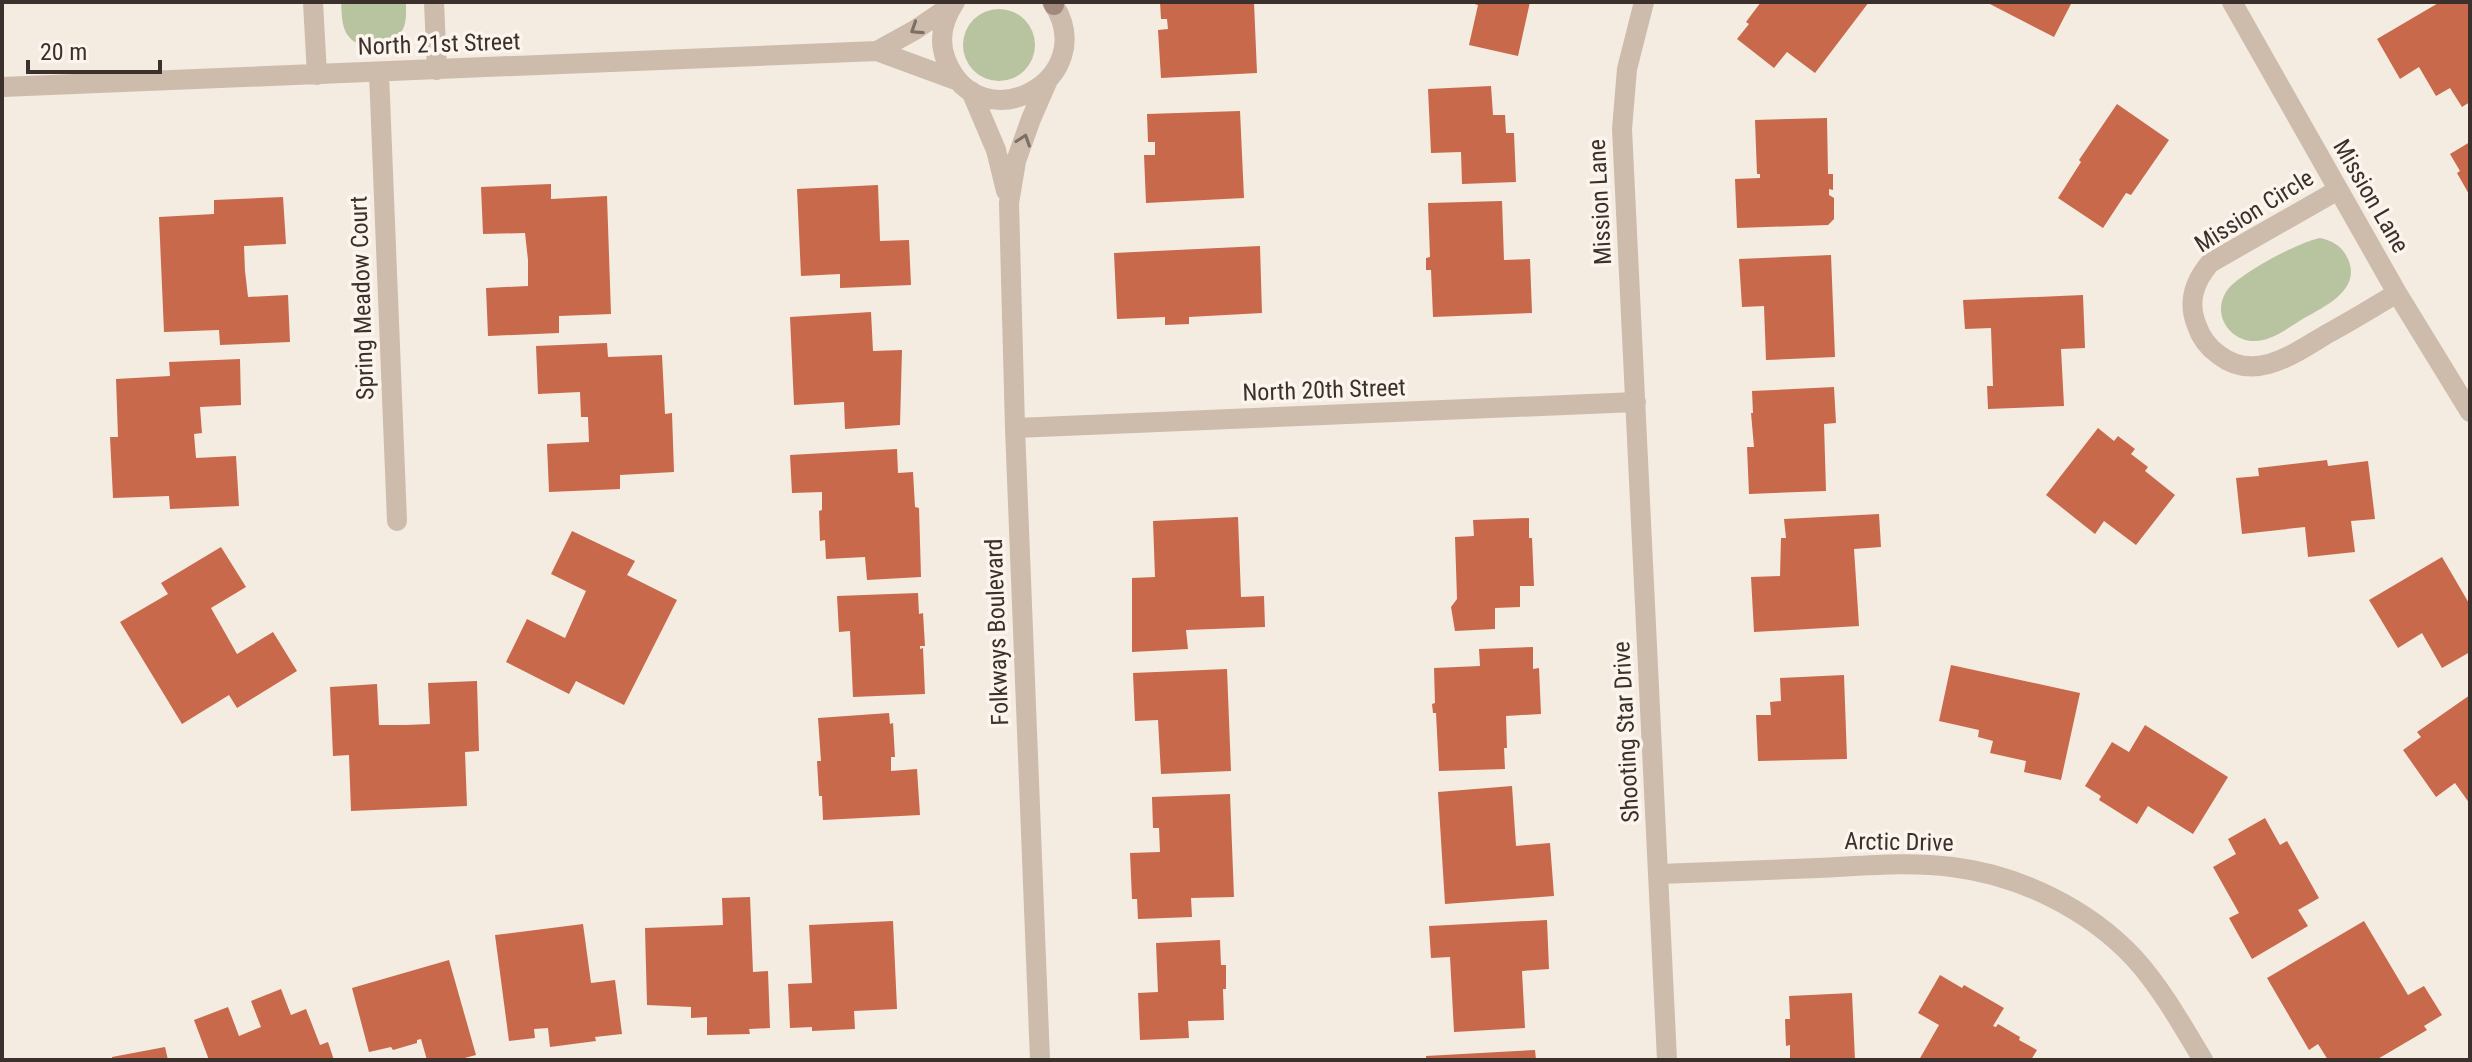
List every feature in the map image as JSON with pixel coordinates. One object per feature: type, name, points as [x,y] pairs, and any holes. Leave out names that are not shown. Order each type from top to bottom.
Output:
[{"type":"street","points":[[313,2],[317,75]]},
{"type":"street","points":[[434,2],[437,70]]},
{"type":"street","name":"Mission Lane","points":[[1636,402],[1622,129],[1627,69],[1644,2]]},
{"type":"street","name":"Mission Lane","points":[[2232,2],[2397,293],[2470,412]]},
{"type":"street","name":"North 21st Street","points":[[877,51],[954,3]]},
{"type":"street","name":"Folkways Boulevard","points":[[954,3],[944,23],[944,56],[964,85],[996,150],[1009,203]]},
{"type":"street","name":"Folkways Boulevard","points":[[1040,1060],[1009,203],[1016,161],[1031,119],[1063,50],[1063,28],[1053,3]]},
{"type":"street","name":"North 21st Street","points":[[2,87],[877,51],[964,85],[990,99],[1012,100],[1031,93],[1048,80]]},
{"type":"street","name":"Spring Meadow Court","points":[[379,73],[397,521]]},
{"type":"street","name":"Mission Circle","points":[[2338,190],[2210,263],[2199,277],[2193,293],[2195,322],[2199,332],[2211,349],[2229,362],[2248,366],[2269,365],[2292,355],[2397,293]]},
{"type":"street","name":"North 20th Street","points":[[1015,428],[1636,402]]},
{"type":"street","name":"Shooting Star Drive","points":[[1636,402],[1667,1060]]},
{"type":"street","name":"Arctic Drive","points":[[1659,874],[1907,864],[1953,867],[1994,876],[2047,894],[2095,925],[2133,957],[2166,997],[2203,1060]]},
{"type":"green space","points":[[341,2],[406,2],[404,26],[390,41],[376,46],[362,45],[350,38],[345,30]]},
{"type":"green space","points":[[999,9],[1019,15],[1029,25],[1035,45],[1029,65],[1019,75],[999,81],[979,75],[969,65],[963,45],[969,25],[979,15]]},
{"type":"green space","points":[[2320,238],[2337,245],[2348,259],[2350,280],[2338,297],[2268,339],[2253,341],[2235,335],[2223,320],[2221,311],[2226,292],[2232,285],[2269,260]]},
{"type":"building","points":[[1160,2],[1254,2],[1257,73],[1161,78],[1158,30],[1168,29],[1167,19],[1161,19]]},
{"type":"building","points":[[1468,2],[1530,2],[1518,56],[1469,45],[1478,5]]},
{"type":"building","points":[[1761,2],[1869,2],[1815,73],[1787,52],[1774,68],[1737,39]]},
{"type":"building","points":[[1986,2],[2072,2],[2054,37]]},
{"type":"building","points":[[2440,2],[2470,2],[2470,102],[2462,107],[2450,88],[2436,96],[2419,67],[2400,79],[2377,39]]},
{"type":"building","points":[[1491,86],[1493,115],[1505,115],[1506,133],[1514,133],[1516,182],[1462,184],[1461,152],[1431,153],[1428,89]]},
{"type":"building","points":[[2117,104],[2169,140],[2131,195],[2126,193],[2103,228],[2058,198],[2081,162],[2079,160]]},
{"type":"building","points":[[1240,111],[1244,198],[1146,203],[1144,155],[1155,155],[1155,142],[1148,142],[1147,114]]},
{"type":"building","points":[[1827,118],[1828,174],[1833,174],[1833,190],[1829,189],[1829,195],[1834,198],[1834,219],[1828,225],[1737,228],[1735,179],[1760,178],[1757,174],[1755,120]]},
{"type":"building","points":[[2470,142],[2470,196],[2450,154]]},
{"type":"building","points":[[551,184],[551,199],[607,196],[611,314],[559,316],[559,333],[488,336],[486,288],[528,286],[528,260],[525,233],[483,234],[481,187]]},
{"type":"building","points":[[878,185],[880,241],[909,240],[911,285],[840,288],[840,274],[801,276],[797,189]]},
{"type":"building","points":[[283,197],[286,244],[244,246],[245,271],[248,297],[288,295],[290,342],[220,345],[219,330],[164,332],[159,217],[214,214],[214,200]]},
{"type":"building","points":[[1502,201],[1504,260],[1530,259],[1532,313],[1433,317],[1431,270],[1426,270],[1426,258],[1430,257],[1428,203]]},
{"type":"building","points":[[1260,246],[1262,313],[1189,317],[1189,324],[1165,325],[1165,317],[1117,319],[1114,253]]},
{"type":"building","points":[[1831,255],[1835,357],[1766,360],[1764,306],[1742,307],[1739,259]]},
{"type":"building","points":[[2083,295],[2085,348],[2061,349],[2064,406],[1988,409],[1987,386],[1993,386],[1991,328],[1965,329],[1963,300]]},
{"type":"building","points":[[871,312],[873,351],[902,350],[900,425],[845,429],[844,402],[794,405],[790,317]]},
{"type":"building","points":[[607,343],[608,357],[662,355],[665,414],[672,413],[674,472],[620,475],[620,489],[549,492],[547,444],[589,442],[588,417],[581,417],[580,392],[538,394],[536,346]]},
{"type":"building","points":[[240,359],[241,405],[200,407],[202,433],[194,434],[196,458],[236,456],[239,506],[170,509],[169,496],[113,498],[110,437],[118,437],[116,379],[170,376],[169,362]]},
{"type":"building","points":[[1834,387],[1836,423],[1824,424],[1826,491],[1749,494],[1747,447],[1754,447],[1752,391]]},
{"type":"building","points":[[2098,428],[2114,441],[2118,436],[2135,449],[2131,454],[2148,467],[2145,471],[2175,495],[2136,545],[2104,521],[2095,534],[2046,495]]},
{"type":"building","points":[[897,449],[898,473],[913,472],[915,507],[919,508],[921,577],[867,580],[865,557],[826,559],[825,540],[820,541],[822,492],[792,493],[790,455]]},
{"type":"building","points":[[2327,460],[2328,466],[2368,461],[2375,519],[2351,521],[2355,552],[2308,557],[2305,527],[2242,534],[2236,478],[2259,476],[2258,468]]},
{"type":"building","points":[[1879,514],[1881,547],[1854,549],[1859,626],[1754,632],[1751,577],[1780,576],[1781,538],[1786,538],[1784,519]]},
{"type":"building","points":[[1238,517],[1241,597],[1264,596],[1265,627],[1186,630],[1188,649],[1132,652],[1132,578],[1155,577],[1153,521]]},
{"type":"building","points":[[1529,518],[1534,586],[1520,586],[1520,607],[1495,608],[1495,629],[1455,631],[1451,607],[1457,599],[1455,537],[1474,536],[1473,520]]},
{"type":"building","points":[[572,531],[635,561],[627,575],[677,600],[624,705],[576,681],[569,694],[506,662],[527,619],[565,638],[586,591],[551,574]]},
{"type":"building","points":[[221,547],[246,587],[211,608],[237,654],[273,632],[297,671],[237,708],[229,695],[182,724],[120,622],[168,594],[161,583]]},
{"type":"building","points":[[2442,557],[2470,605],[2470,652],[2442,668],[2422,633],[2398,648],[2369,600]]},
{"type":"building","points":[[918,593],[919,614],[923,613],[925,646],[920,646],[920,649],[923,648],[925,694],[853,697],[850,631],[839,632],[837,596]]},
{"type":"building","points":[[1533,647],[1533,669],[1539,668],[1541,714],[1506,716],[1505,769],[1439,771],[1436,713],[1433,713],[1432,704],[1435,703],[1434,668],[1480,666],[1479,649]]},
{"type":"building","points":[[1951,665],[2080,693],[2061,780],[2024,772],[2026,761],[1990,753],[1993,741],[1978,737],[1979,730],[1939,721]]},
{"type":"building","points":[[1227,669],[1231,771],[1161,774],[1158,720],[1135,721],[1133,673]]},
{"type":"building","points":[[1844,675],[1847,759],[1758,761],[1756,715],[1771,715],[1770,702],[1781,701],[1780,678]]},
{"type":"building","points":[[477,681],[479,751],[465,752],[467,806],[351,811],[349,755],[333,756],[330,687],[377,684],[379,725],[406,725],[430,724],[428,683]]},
{"type":"building","points":[[2470,695],[2470,804],[2455,783],[2436,797],[2403,750],[2421,737],[2417,732]]},
{"type":"building","points":[[889,713],[890,724],[893,723],[895,757],[891,757],[891,771],[917,769],[920,815],[823,820],[817,761],[821,761],[818,718]]},
{"type":"building","points":[[2145,725],[2228,777],[2193,834],[2148,806],[2137,824],[2099,800],[2101,796],[2085,786],[2112,742],[2129,752]]},
{"type":"building","points":[[1512,786],[1516,846],[1550,843],[1554,896],[1445,904],[1438,792]]},
{"type":"building","points":[[1230,794],[1234,897],[1191,898],[1192,917],[1138,919],[1137,899],[1132,899],[1130,853],[1160,852],[1159,828],[1153,828],[1152,797]]},
{"type":"building","points":[[2265,818],[2280,845],[2287,841],[2319,898],[2298,910],[2308,926],[2252,959],[2229,918],[2239,913],[2213,867],[2236,854],[2228,839]]},
{"type":"building","points":[[750,897],[753,972],[768,971],[770,1028],[749,1029],[750,1034],[707,1035],[707,1017],[691,1018],[691,1007],[647,1005],[645,928],[723,925],[722,898]]},
{"type":"building","points":[[1547,920],[1549,969],[1522,971],[1525,1028],[1454,1032],[1450,957],[1431,958],[1429,926]]},
{"type":"building","points":[[893,921],[897,1009],[854,1011],[855,1029],[812,1031],[812,1027],[790,1028],[788,984],[812,983],[809,925]]},
{"type":"building","points":[[2364,921],[2408,995],[2424,986],[2442,1015],[2424,1026],[2427,1030],[2376,1060],[2328,1060],[2318,1044],[2309,1050],[2267,978]]},
{"type":"building","points":[[583,924],[591,983],[615,980],[622,1034],[550,1047],[548,1028],[534,1029],[535,1038],[509,1041],[495,935]]},
{"type":"building","points":[[1220,940],[1221,965],[1226,965],[1224,1020],[1188,1021],[1189,1038],[1140,1040],[1138,993],[1158,992],[1156,943]]},
{"type":"building","points":[[449,960],[476,1055],[457,1060],[427,1060],[421,1039],[393,1050],[391,1047],[369,1052],[352,988]]},
{"type":"building","points":[[1940,975],[2004,1008],[1993,1026],[1998,1024],[2037,1050],[2031,1060],[1919,1060],[1939,1025],[1918,1013]]},
{"type":"building","points":[[281,989],[291,1015],[306,1009],[320,1045],[328,1042],[334,1060],[209,1060],[194,1020],[228,1007],[239,1036],[261,1027],[251,1001]]},
{"type":"building","points":[[1852,993],[1855,1060],[1790,1060],[1785,1019],[1790,1019],[1789,996]]},
{"type":"building","points":[[165,1047],[168,1060],[112,1060],[112,1057]]},
{"type":"building","points":[[1535,1050],[1536,1060],[1426,1060],[1426,1056]]}]
